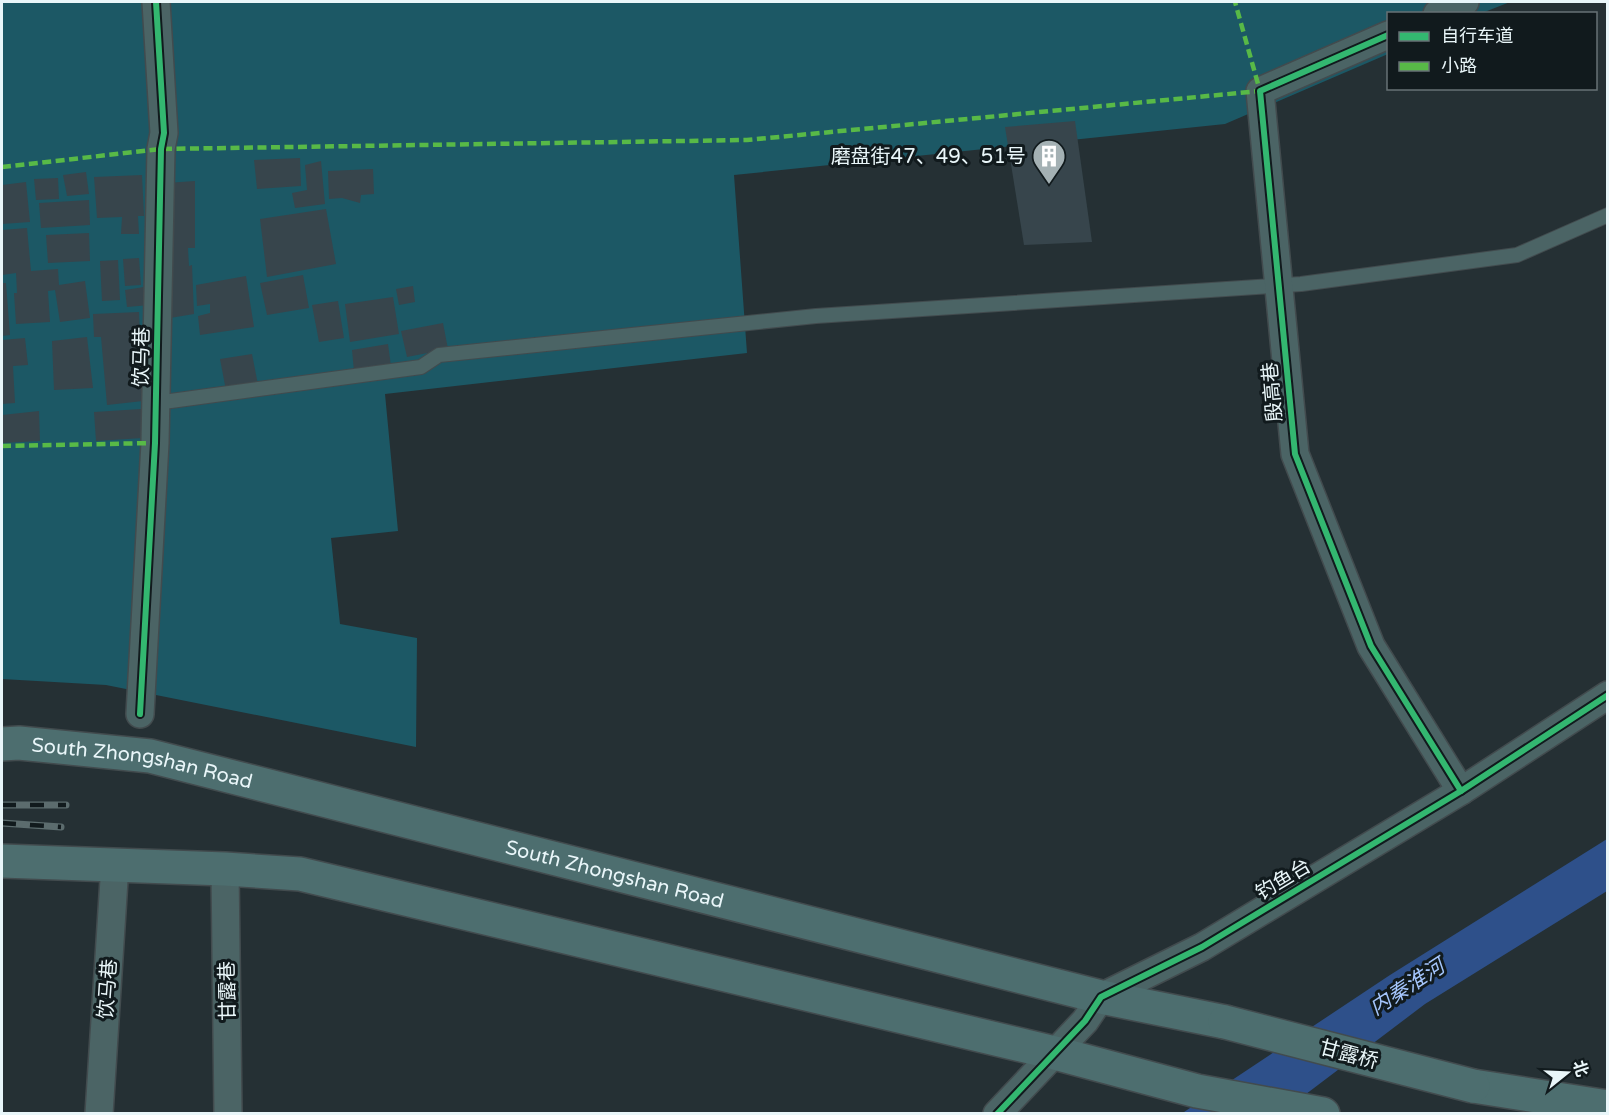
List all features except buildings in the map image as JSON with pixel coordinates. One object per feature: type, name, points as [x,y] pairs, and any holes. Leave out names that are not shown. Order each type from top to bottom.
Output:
[{"type":"main road","name":"South Zhongshan Road","points":[[2,744],[19,743],[150,756],[1101,997],[1225,1022]]},
{"type":"main road","name":"甘露桥","points":[[1225,1022],[1473,1086],[1608,1107]]},
{"type":"main road","points":[[1197,1090],[1323,1113]]},
{"type":"street","name":"饮马巷","points":[[140,714],[156,404],[161,149],[164,133],[156,2]]},
{"type":"street","points":[[1442,12],[1465,2]]},
{"type":"street","name":"殷高巷","points":[[1387,36],[1260,91],[1294,454],[1371,646],[1461,792]]},
{"type":"street","name":"钓鱼台","points":[[997,1113],[1085,1021],[1101,997],[1202,947],[1461,792],[1608,695]]},
{"type":"street","name":"饮马巷","points":[[99,1113],[116,864]]},
{"type":"street","name":"甘露巷","points":[[225,869],[228,1113]]},
{"type":"lane","points":[[156,404],[421,368],[439,355],[816,316],[1279,286],[1517,255],[1608,215]]},
{"type":"lane","points":[[2,861],[116,864],[300,874],[1054,1053],[1197,1090]]},
{"type":"shaded area","points":[[2,2],[1510,2],[1485,12],[1387,12],[1387,54],[1225,124],[734,175],[747,353],[385,394],[398,531],[331,538],[340,624],[417,638],[416,747],[106,685],[2,679]]},
{"type":"water","name":"内秦淮河","points":[[1607,839],[1607,891],[1425,1004],[1281,1113],[1181,1114],[1390,975]]},
{"type":"railway","points":[[2,805],[66,805]]},
{"type":"railway","points":[[2,823],[61,827]]},
{"type":"marked path","points":[[2,167],[161,149],[747,140],[1260,91],[1235,2]]},
{"type":"marked path","points":[[2,446],[155,443]]},
{"type":"cycle path","points":[[140,714],[155,443],[161,149],[164,133],[156,2]]},
{"type":"cycle path","points":[[1387,35],[1260,91],[1295,454],[1371,646],[1461,791]]},
{"type":"cycle path","points":[[997,1114],[1085,1021],[1101,997],[1202,947],[1461,791],[1608,695]]},
{"type":"place","name":"磨盘街47、49、51号","points":[[1049,185]]}]
